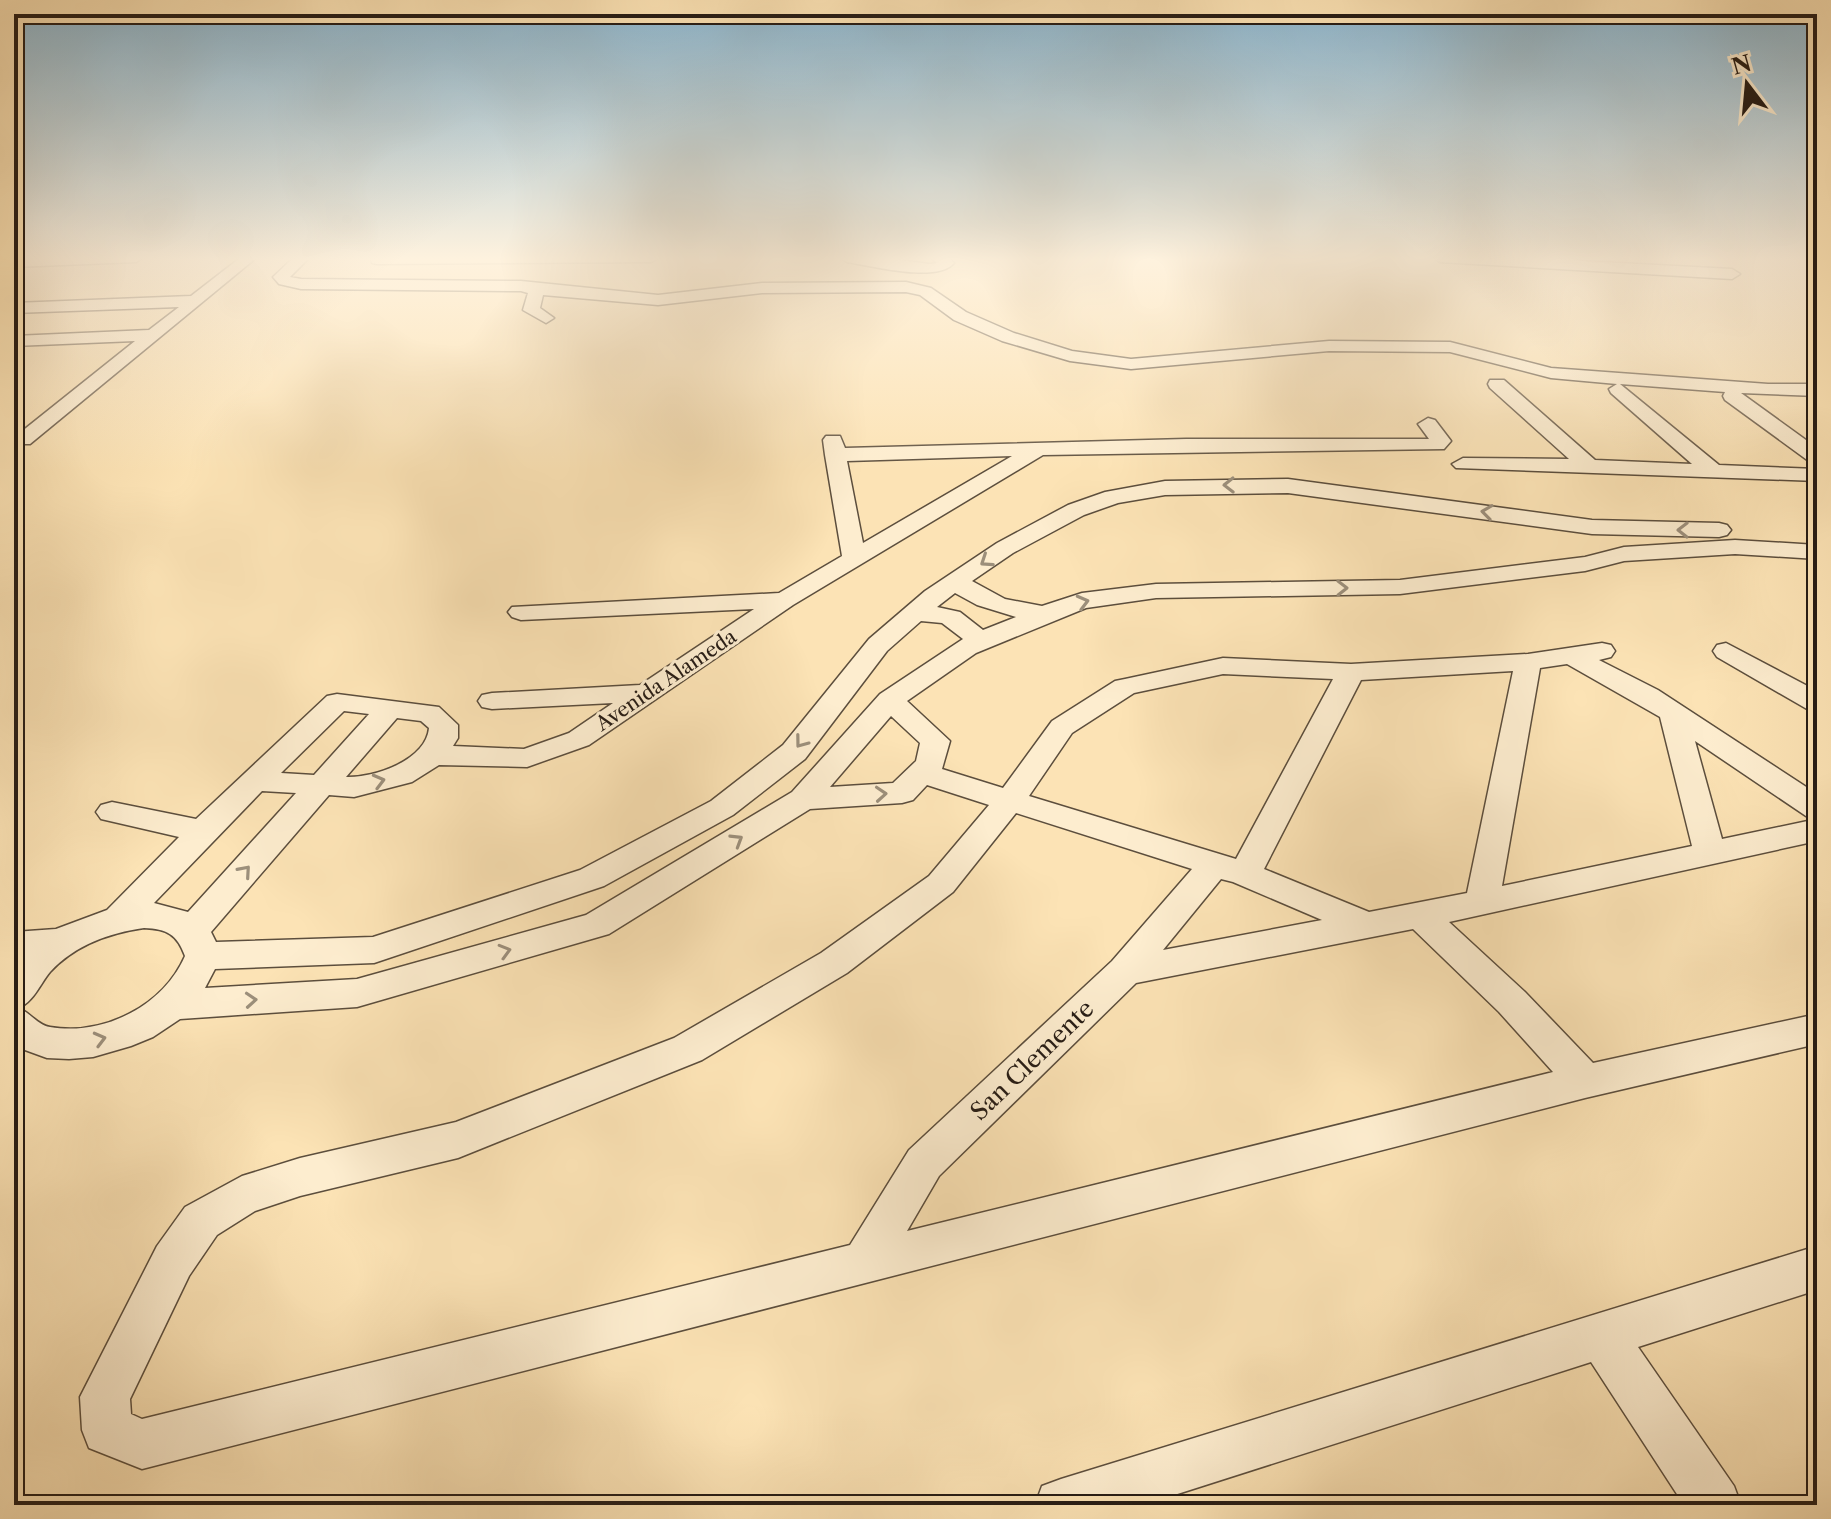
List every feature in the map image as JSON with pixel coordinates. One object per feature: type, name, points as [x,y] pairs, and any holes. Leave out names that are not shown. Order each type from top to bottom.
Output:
[{"type":"street","points":[[23,440],[160,329]]},
{"type":"street","points":[[989,329],[1070,356],[1131,364],[1329,346],[1450,347],[1551,373],[1768,390],[1817,390]]},
{"type":"street","points":[[14,341],[152,335]]},
{"type":"street","points":[[1497,384],[1589,466]]},
{"type":"street","points":[[1618,389],[1711,469]]},
{"type":"street","points":[[1732,396],[1817,458]]},
{"type":"street","points":[[14,420],[47,418]]},
{"type":"street","points":[[854,559],[834,447],[1039,449],[1186,445],[1437,445],[1441,441],[1428,424]]},
{"type":"street","name":"Avenida Alameda","points":[[433,755],[527,758],[579,739],[784,600],[1039,449]]},
{"type":"street","points":[[1463,464],[1711,469],[1817,475]]},
{"type":"street","points":[[14,995],[36,963],[62,942],[119,919],[163,916],[198,943],[374,950],[592,878],[722,808],[794,752],[878,645],[956,581],[1005,548],[1076,510],[1113,497],[1165,488],[1245,485],[1303,487],[1592,527],[1817,533]]},
{"type":"street","points":[[1533,519],[1553,533],[1585,564]]},
{"type":"street","points":[[1592,527],[1602,542],[1624,554]]},
{"type":"street","points":[[14,1022],[25,1035],[41,1043],[77,1043],[116,1034],[173,1005],[357,993],[597,925],[803,799],[890,700],[978,640],[1082,601],[1156,591],[1400,587],[1585,564],[1624,554],[1735,547],[1817,552]]},
{"type":"street","points":[[956,581],[972,595],[999,606],[1042,615]]},
{"type":"street","points":[[521,612],[784,600]]},
{"type":"street","points":[[916,613],[945,614],[961,622],[978,640]]},
{"type":"street","points":[[1602,651],[1528,662],[1351,672],[1223,666],[1125,687],[1062,727],[1011,799],[941,884],[834,963],[688,1049],[458,1140],[300,1177],[242,1196],[201,1221],[173,1261],[105,1397],[107,1430],[142,1444],[1585,1081],[1817,1029]]},
{"type":"street","points":[[1726,651],[1817,703]]},
{"type":"street","points":[[1573,657],[1648,696],[1817,809]]},
{"type":"street","points":[[1482,903],[1528,662]]},
{"type":"street","name":"San Clemente","points":[[864,1263],[924,1163],[1229,870],[1351,672]]},
{"type":"street","points":[[492,701],[648,693]]},
{"type":"street","points":[[803,799],[902,793],[930,764],[935,741],[890,700]]},
{"type":"street","points":[[119,919],[203,831],[337,702],[429,713],[444,725],[443,738],[433,755],[401,775],[354,787],[255,781]]},
{"type":"street","points":[[173,1005],[198,943],[319,787],[391,707]]},
{"type":"street","points":[[1673,713],[1710,854]]},
{"type":"street","points":[[921,773],[1229,870],[1362,923]]},
{"type":"street","points":[[112,812],[203,831]]},
{"type":"street","points":[[1125,971],[1362,923],[1482,903],[1817,830]]},
{"type":"street","points":[[1418,913],[1512,1002],[1585,1081]]},
{"type":"street","points":[[14,945],[62,942]]},
{"type":"street","points":[[1061,1505],[1817,1268]]},
{"type":"street","points":[[1603,1337],[1715,1505]]}]
